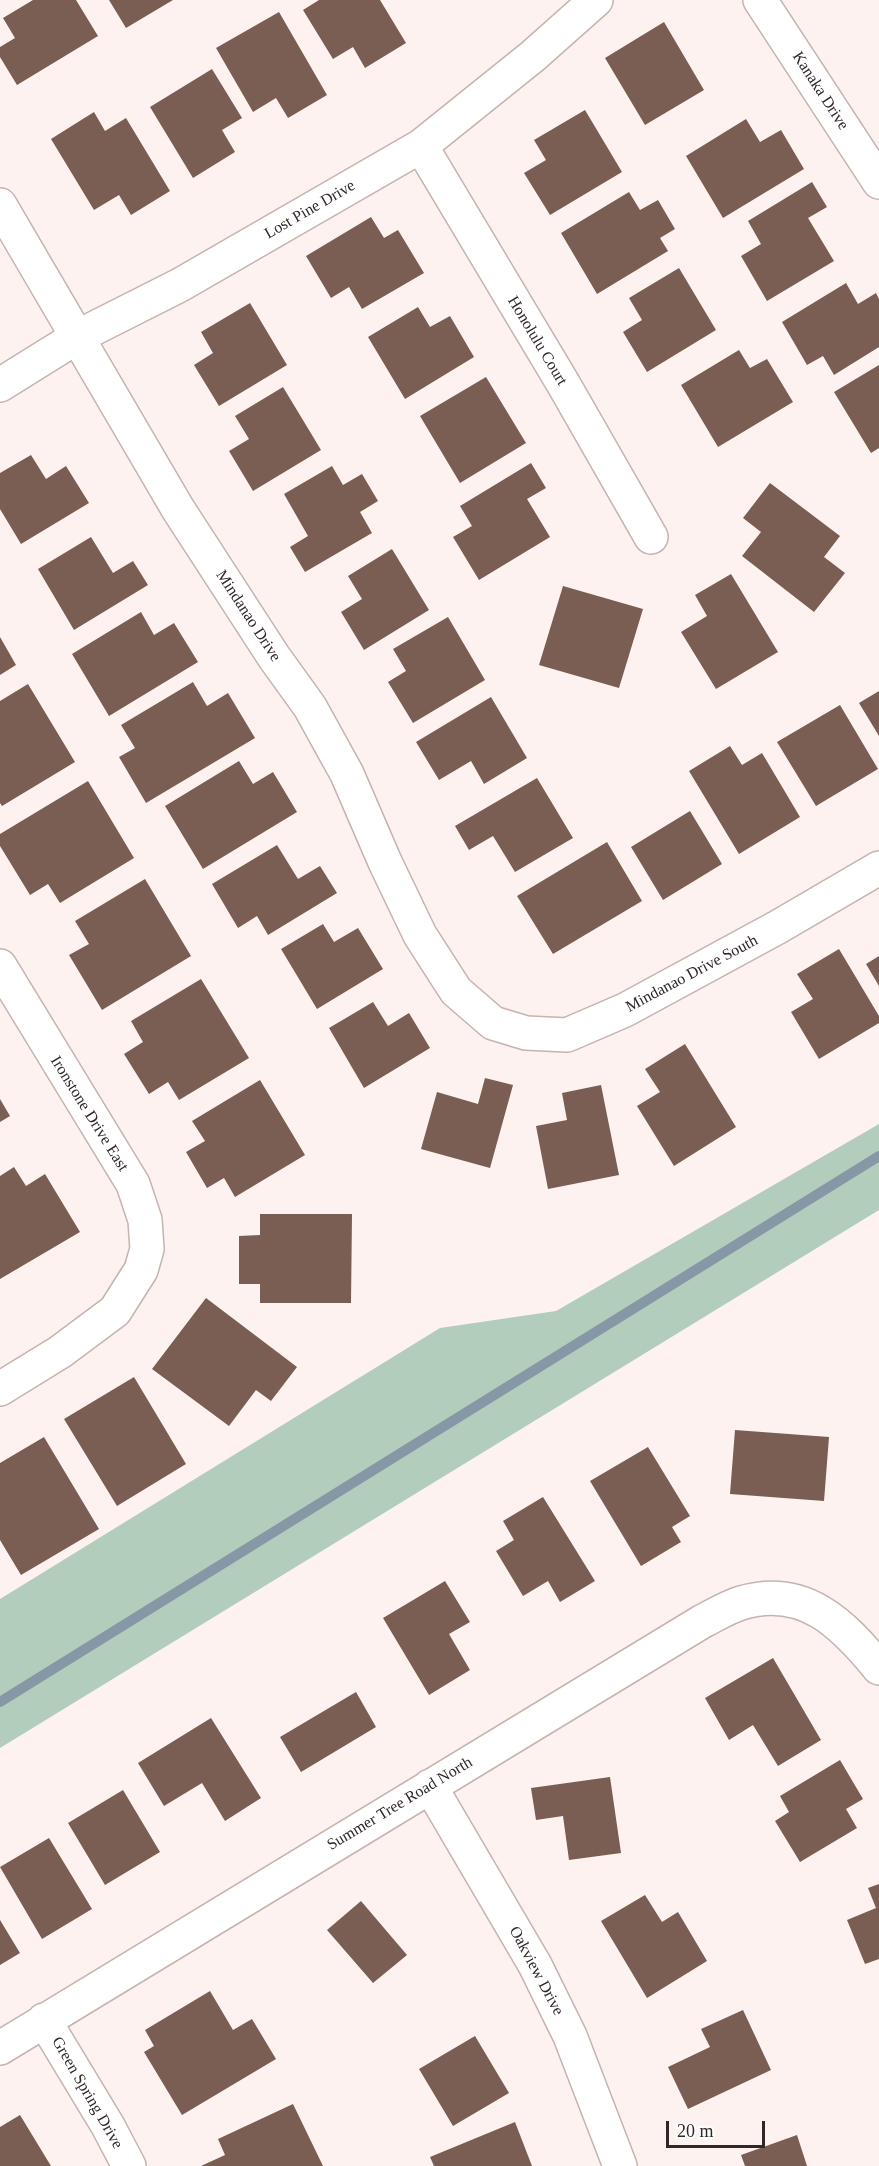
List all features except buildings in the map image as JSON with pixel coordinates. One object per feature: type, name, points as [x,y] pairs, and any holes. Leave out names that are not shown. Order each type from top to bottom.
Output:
[{"type":"street","name":"Lost Pine Drive","points":[[0,385],[77,337],[180,285],[421,146],[533,56],[596,0]]},
{"type":"street","name":"Kanaka Drive","points":[[760,0],[879,182]]},
{"type":"street","name":"Honolulu Court","points":[[421,146],[564,385],[651,537]]},
{"type":"street","name":"Mindanao Drive","points":[[0,205],[178,509],[274,657],[310,707],[347,774],[420,935],[456,991],[493,1023]]},
{"type":"street","name":"Mindanao Drive South","points":[[493,1023],[526,1033],[567,1035],[625,1010],[778,927],[879,868]]},
{"type":"street","name":"Ironstone Drive East","points":[[0,966],[133,1184],[146,1220],[147,1249],[141,1270],[114,1311],[60,1352],[0,1389]]},
{"type":"street","name":"Summer Tree Road North","points":[[0,2048],[703,1621],[741,1603],[775,1598],[811,1605],[837,1622],[856,1640],[879,1668]]},
{"type":"street","name":"Oakview Drive","points":[[430,1786],[535,1965],[570,2036],[620,2166]]},
{"type":"street","name":"Green Spring Drive","points":[[44,2020],[108,2126],[129,2166]]},
{"type":"green space","points":[[879,1124],[879,1210],[0,1748],[0,1599],[440,1328],[556,1311]]},
{"type":"waterway","points":[[0,1702],[879,1156]]}]
